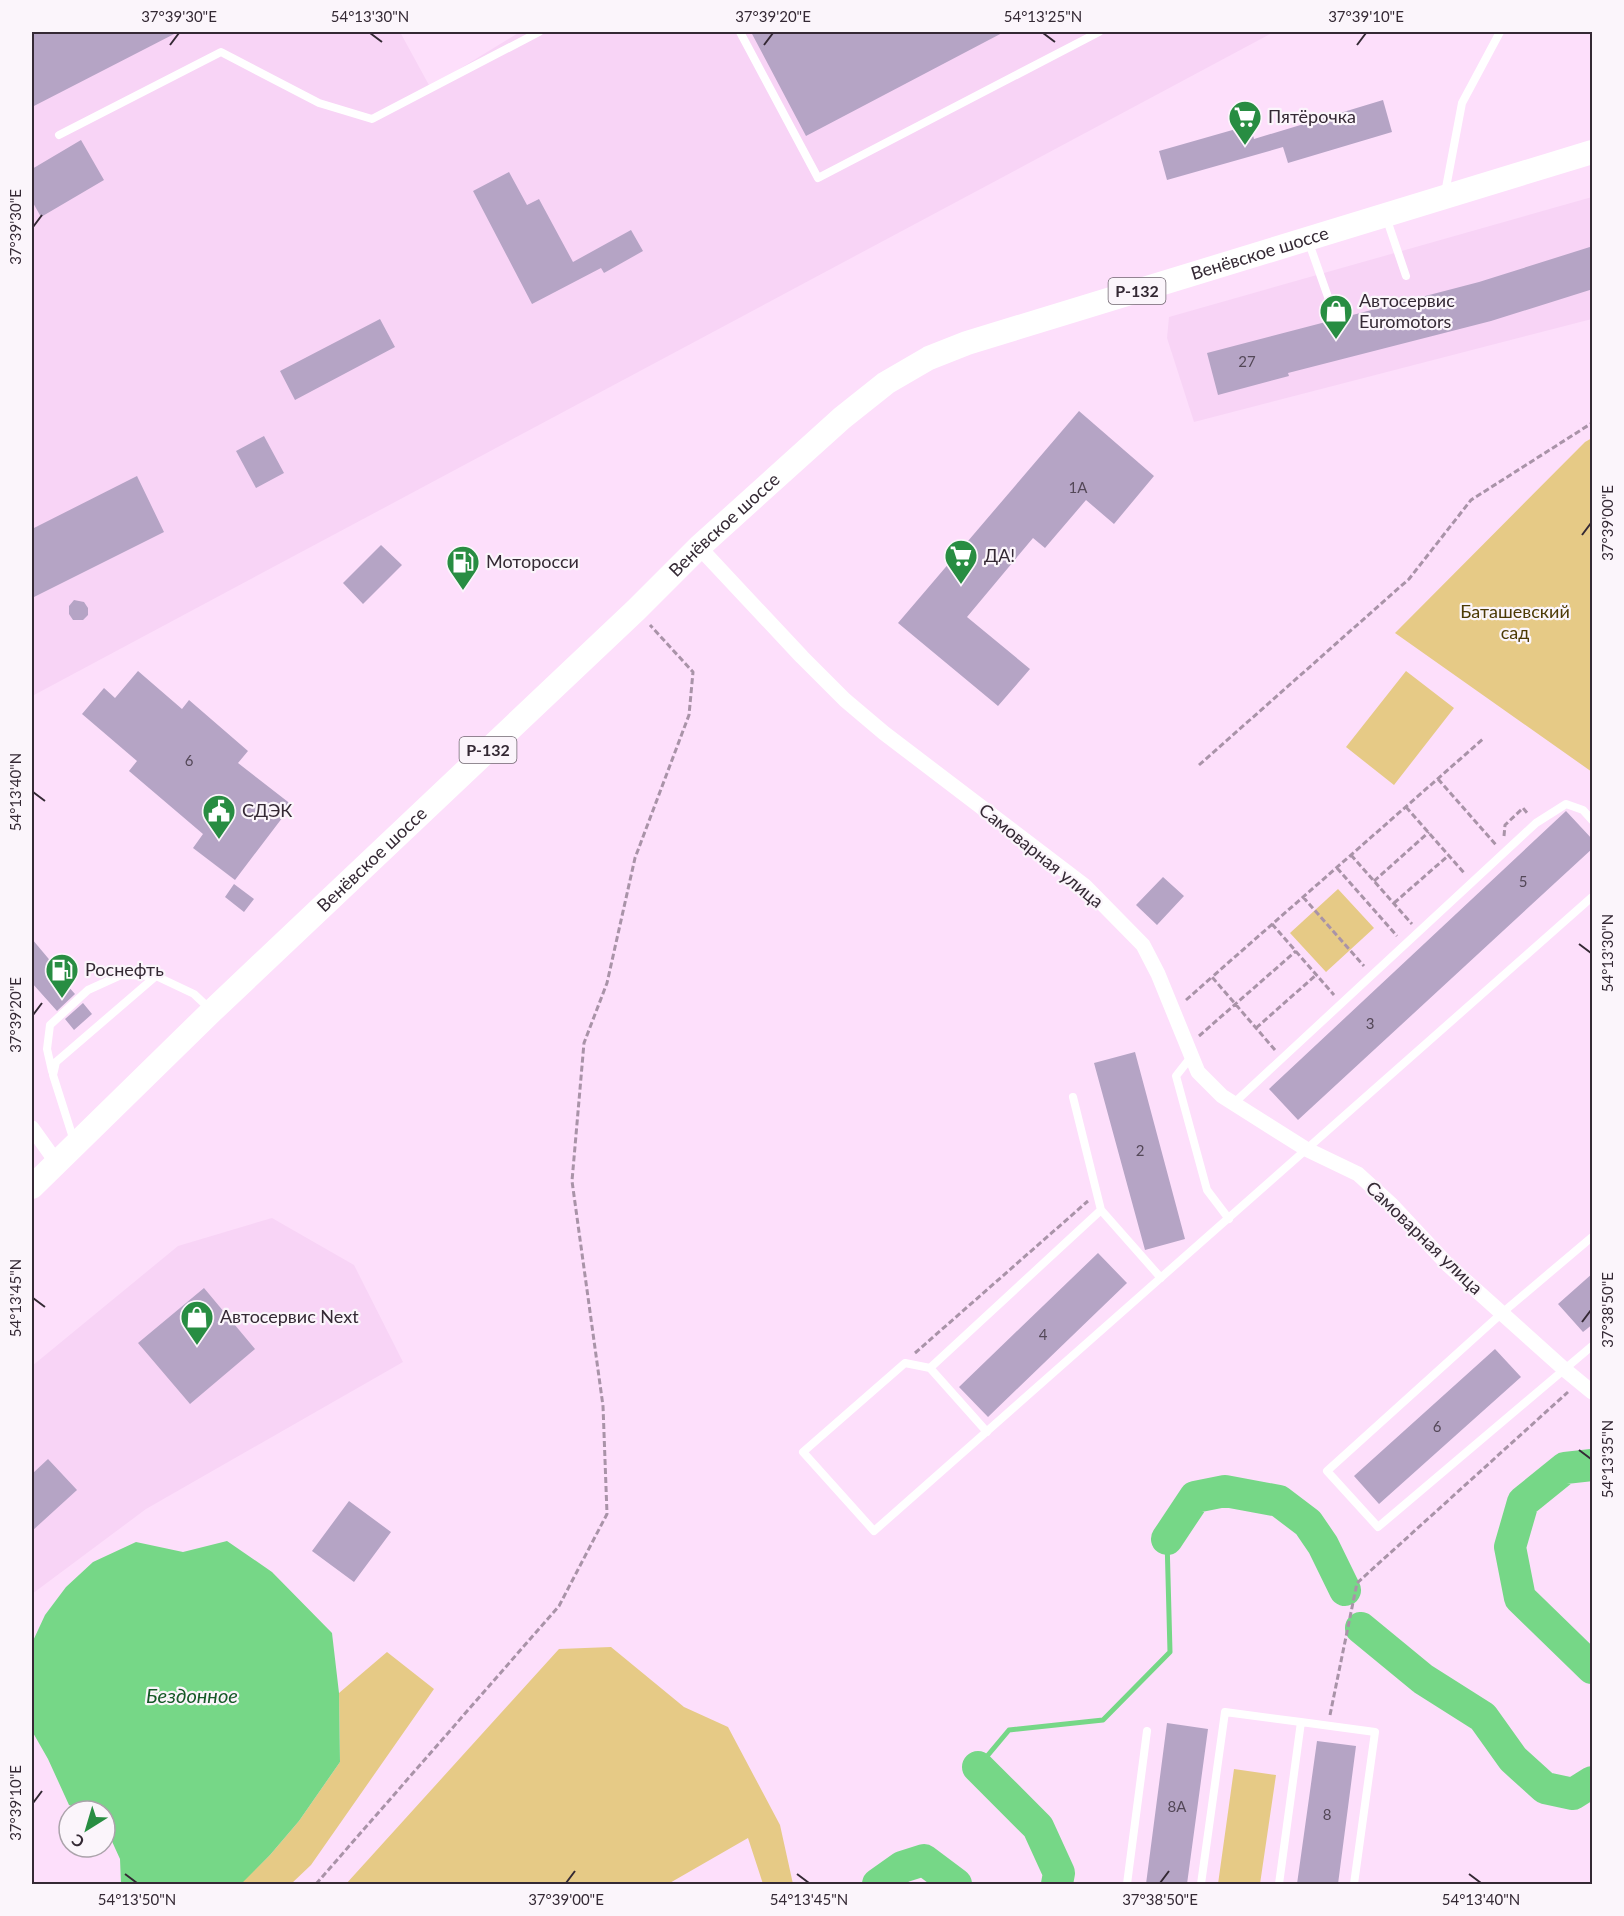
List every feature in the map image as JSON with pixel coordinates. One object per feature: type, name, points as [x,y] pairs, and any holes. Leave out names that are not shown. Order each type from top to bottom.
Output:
[{"type":"main road","name":"Венёвское шоссе","points":[[32,1187],[212,1011],[636,610],[699,547],[842,418],[886,382],[929,358],[978,340],[1593,152]]},
{"type":"street","name":"Самоварная улица","points":[[699,547],[845,700],[892,740],[1085,886],[1143,945],[1158,974],[1198,1072],[1222,1096],[1306,1149],[1358,1174],[1392,1205],[1448,1265],[1564,1369],[1593,1392]]},
{"type":"street","points":[[32,1128],[57,1163]]},
{"type":"lane","points":[[59,135],[221,52],[319,104],[372,119],[539,32]]},
{"type":"lane","points":[[741,32],[818,178],[1099,32]]},
{"type":"lane","points":[[1444,197],[1462,103],[1500,32]]},
{"type":"lane","points":[[1386,215],[1406,276]]},
{"type":"lane","points":[[1307,239],[1333,311]]},
{"type":"lane","points":[[1234,1103],[1536,823],[1566,804],[1582,810],[1593,820]]},
{"type":"lane","points":[[987,1432],[930,1368],[905,1362],[803,1452],[874,1531],[987,1432],[1228,1219],[1306,1149],[1593,897]]},
{"type":"lane","points":[[75,1145],[47,1049],[50,1025],[88,990],[121,975],[156,976],[194,994],[212,1011]]},
{"type":"lane","points":[[53,1075],[56,1062],[156,976]]},
{"type":"lane","points":[[1189,1052],[1176,1076],[1207,1190],[1228,1219]]},
{"type":"lane","points":[[1073,1097],[1101,1210],[1161,1278]]},
{"type":"lane","points":[[930,1368],[1101,1210]]},
{"type":"lane","points":[[1593,1237],[1502,1313],[1327,1471],[1378,1527],[1593,1346]]},
{"type":"lane","points":[[1202,1884],[1225,1712],[1375,1732],[1354,1884]]},
{"type":"lane","points":[[1279,1884],[1301,1722]]},
{"type":"lane","points":[[1127,1884],[1147,1731]]},
{"type":"path","points":[[1200,765],[1408,579],[1471,500],[1593,423]]},
{"type":"path","points":[[316,1884],[559,1606],[607,1514],[603,1406],[572,1182],[584,1043],[608,983],[635,858],[689,715],[693,672],[636,610]]},
{"type":"path","points":[[1173,1012],[1483,739]]},
{"type":"path","points":[[1438,779],[1503,854]]},
{"type":"path","points":[[1406,807],[1472,882]]},
{"type":"path","points":[[1374,880],[1429,832]]},
{"type":"path","points":[[1351,855],[1419,932]]},
{"type":"path","points":[[1394,903],[1449,855]]},
{"type":"path","points":[[1337,868],[1405,945]]},
{"type":"path","points":[[1303,897],[1372,975]]},
{"type":"path","points":[[1272,924],[1342,1003]]},
{"type":"path","points":[[1189,1052],[1236,1004],[1296,951]]},
{"type":"path","points":[[1256,1028],[1316,975]]},
{"type":"path","points":[[1212,977],[1283,1058]]},
{"type":"path","points":[[905,1362],[1097,1192]]},
{"type":"path","points":[[1328,1726],[1357,1582],[1579,1382]]},
{"type":"shaded area","points":[[32,32],[400,32],[430,87],[520,32],[1274,32],[34,695],[32,692]]},
{"type":"shaded area","points":[[1592,197],[1592,319],[1194,422],[1167,338],[1169,317]]},
{"type":"shaded area","points":[[272,1218],[354,1265],[403,1362],[146,1509],[32,1594],[32,1366],[178,1246]]},
{"type":"green space","name":"Баташевский сад","points":[[1592,438],[1592,772],[1395,633],[1585,442]]},
{"type":"green space","points":[[1406,671],[1454,708],[1394,785],[1346,747]]},
{"type":"green space","points":[[1338,889],[1374,928],[1326,972],[1290,933]]},
{"type":"green space","points":[[611,1647],[684,1707],[728,1727],[780,1825],[793,1884],[763,1884],[748,1838],[668,1884],[346,1884],[559,1649]]},
{"type":"green space","points":[[387,1652],[434,1689],[311,1865],[291,1884],[240,1884],[270,1855],[299,1821],[340,1762],[339,1693]]},
{"type":"green space","points":[[1234,1769],[1276,1775],[1260,1884],[1218,1884]]},
{"type":"water","name":"Бездонное","points":[[227,1541],[272,1572],[332,1633],[339,1693],[340,1762],[299,1821],[241,1884],[121,1884],[120,1859],[117,1852],[117,1799],[66,1799],[32,1731],[32,1643],[45,1615],[66,1587],[93,1562],[136,1542],[183,1552]]},
{"type":"building","points":[[32,32],[178,32],[32,107]]},
{"type":"building","points":[[751,32],[1004,32],[806,136]]},
{"type":"building","points":[[1383,100],[1392,132],[1288,163],[1283,147],[1167,180],[1159,151],[1250,125],[1254,139]]},
{"type":"building","points":[[81,140],[104,180],[41,217],[32,201],[32,169]]},
{"type":"building","points":[[509,172],[527,205],[539,199],[573,262],[631,230],[643,251],[604,273],[601,268],[532,304],[473,191]]},
{"type":"building","points":[[1593,246],[1593,289],[1491,321],[1288,373],[1289,376],[1218,395],[1207,353],[1479,282]]},
{"type":"building","points":[[380,319],[395,347],[295,400],[280,371]]},
{"type":"building","points":[[1079,411],[1154,476],[1114,524],[1086,500],[1045,548],[1033,538],[967,617],[1030,669],[998,706],[898,623]]},
{"type":"building","points":[[264,436],[284,473],[256,488],[236,451]]},
{"type":"building","points":[[137,476],[164,532],[32,598],[32,529]]},
{"type":"building","points":[[381,545],[402,565],[363,604],[343,583]]},
{"type":"building","points":[[74,600],[84,602],[88,608],[88,615],[83,620],[73,620],[69,614],[69,606]]},
{"type":"building","points":[[138,671],[182,709],[189,700],[248,751],[238,763],[292,805],[235,880],[193,848],[203,834],[129,771],[137,761],[82,714],[104,688],[115,698]]},
{"type":"building","points":[[1566,811],[1593,840],[1593,848],[1298,1120],[1269,1089]]},
{"type":"building","points":[[1163,877],[1184,896],[1157,925],[1136,905]]},
{"type":"building","points":[[234,884],[254,899],[244,912],[225,897]]},
{"type":"building","points":[[32,939],[53,964],[51,967],[75,994],[57,1011],[32,983]]},
{"type":"building","points":[[83,1003],[92,1014],[74,1030],[65,1019]]},
{"type":"building","points":[[1135,1052],[1185,1239],[1145,1250],[1094,1063]]},
{"type":"building","points":[[1098,1253],[1127,1283],[988,1417],[959,1387]]},
{"type":"building","points":[[1593,1273],[1593,1324],[1583,1332],[1558,1304]]},
{"type":"building","name":"Автосервис Next","points":[[204,1288],[255,1349],[190,1404],[138,1343]]},
{"type":"building","points":[[1495,1349],[1521,1377],[1379,1504],[1354,1476]]},
{"type":"building","points":[[48,1459],[77,1490],[32,1531],[32,1474]]},
{"type":"building","points":[[349,1501],[391,1532],[354,1582],[312,1551]]},
{"type":"building","points":[[1167,1723],[1208,1729],[1187,1884],[1146,1884]]},
{"type":"building","points":[[1317,1741],[1356,1746],[1338,1884],[1297,1884]]},
{"type":"waterway","points":[[1592,1465],[1565,1468],[1523,1502],[1510,1547],[1520,1598],[1592,1668]]},
{"type":"waterway","points":[[1167,1539],[1195,1497],[1225,1491],[1279,1501],[1308,1523],[1323,1545],[1345,1590]]},
{"type":"waterway","points":[[978,1767],[1009,1730],[1103,1720],[1170,1652],[1167,1539]]},
{"type":"waterway","points":[[1361,1628],[1423,1679],[1483,1717],[1513,1759],[1545,1788],[1573,1794],[1592,1782]]},
{"type":"waterway","points":[[978,1767],[1038,1827],[1059,1873],[1057,1884]]},
{"type":"waterway","points":[[878,1884],[902,1867],[924,1860],[956,1884]]},
{"type":"place","name":"Пятёрочка","points":[[1245,146]]},
{"type":"place","name":"Автосервис Euromotors","points":[[1336,340]]},
{"type":"place","name":"ДА!","points":[[961,585]]},
{"type":"place","name":"Моторосси","points":[[463,591]]},
{"type":"place","name":"СДЭК","points":[[219,840]]},
{"type":"place","name":"Роснефть","points":[[62,999]]},
{"type":"place","name":"Автосервис Next","points":[[197,1346]]}]
